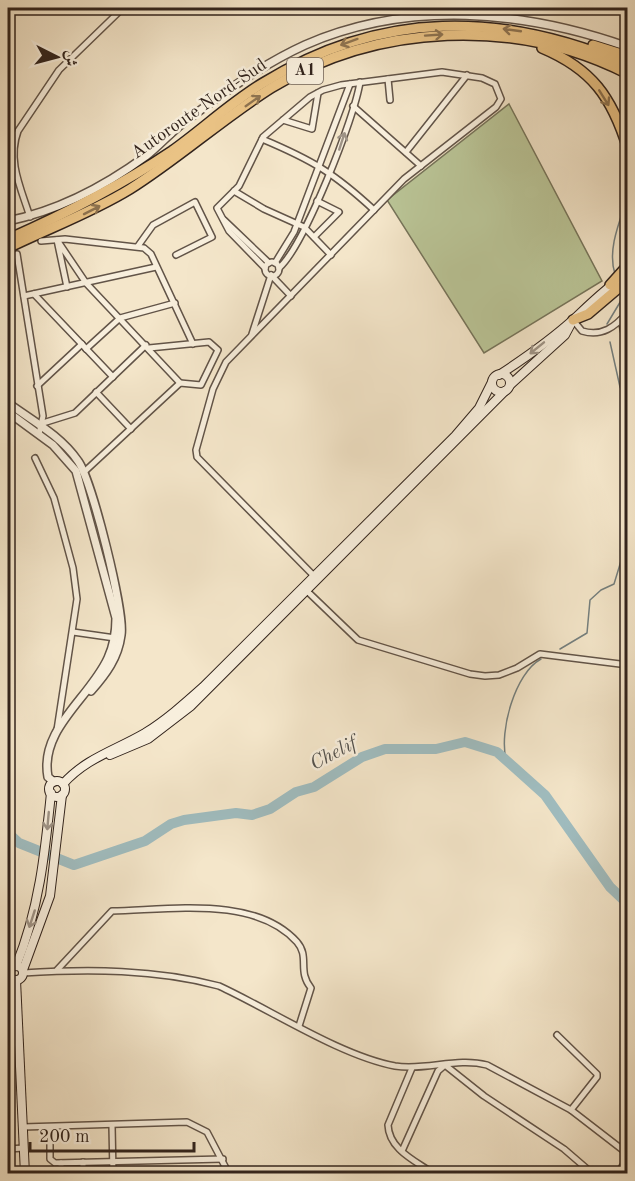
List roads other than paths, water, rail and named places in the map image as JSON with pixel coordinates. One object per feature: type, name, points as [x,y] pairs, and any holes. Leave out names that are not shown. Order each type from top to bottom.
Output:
[{"type":"highway","name":"Autoroute Nord-Sud","points":[[8,238],[116,186],[173,150],[261,84],[304,61],[350,42],[385,32],[448,25],[522,31],[565,42],[627,64]]},
{"type":"highway","name":"Autoroute Nord-Sud","points":[[8,248],[108,202],[179,156],[272,88],[339,56],[389,41],[428,35],[471,34],[570,51],[627,74]]},
{"type":"highway","points":[[528,42],[566,58],[585,72],[608,103],[627,149]]},
{"type":"highway","points":[[565,42],[595,45],[627,56]]},
{"type":"highway","points":[[610,285],[627,264]]},
{"type":"highway","points":[[573,320],[588,314],[627,280]]},
{"type":"main road","points":[[91,760],[148,739],[172,723],[307,591],[316,578],[472,418],[492,382],[499,375],[573,320],[610,285],[627,273]]},
{"type":"main road","points":[[63,784],[91,760],[144,733],[180,707],[316,578],[507,388],[565,336],[573,320]]},
{"type":"main road","points":[[499,375],[507,377],[507,388]]},
{"type":"main road","points":[[492,382],[495,390],[507,388]]},
{"type":"main road","points":[[12,979],[21,978],[16,970],[35,910],[43,871],[50,786],[54,782],[63,784]]},
{"type":"main road","points":[[25,1173],[12,979],[9,975],[16,970],[50,896],[62,795],[65,791],[63,784]]},
{"type":"main road","points":[[51,793],[57,796],[62,795]]},
{"type":"street","points":[[30,217],[14,166],[14,142],[18,131],[59,70],[123,8]]},
{"type":"street","points":[[8,221],[30,217],[72,200],[110,180],[147,156],[181,125],[236,85],[303,45],[375,21],[413,14],[470,11],[552,26],[627,47]]},
{"type":"street","points":[[271,276],[277,274],[272,265],[229,231],[218,211],[219,205],[234,191],[262,139],[283,120],[318,93],[333,86],[442,72],[467,75],[495,84],[500,94],[499,103],[421,166],[374,210],[226,362],[217,377],[196,454],[316,578]]},
{"type":"street","points":[[406,152],[467,75]]},
{"type":"street","points":[[388,79],[390,100]]},
{"type":"street","points":[[272,265],[285,262],[317,201],[330,172],[360,82]]},
{"type":"street","points":[[251,337],[271,276],[272,265],[298,223],[350,84]]},
{"type":"street","points":[[283,120],[312,129],[318,93]]},
{"type":"street","points":[[353,106],[421,166]]},
{"type":"street","points":[[262,139],[321,166],[374,210]]},
{"type":"street","points":[[234,191],[264,209],[298,223],[331,255]]},
{"type":"street","points":[[314,237],[339,212],[317,201]]},
{"type":"street","points":[[138,246],[153,225],[195,202],[212,237],[176,255]]},
{"type":"street","points":[[41,241],[57,240],[138,246],[151,254],[193,344]]},
{"type":"street","points":[[8,412],[41,428],[71,415],[148,347],[209,342],[218,350],[201,385],[180,383],[148,347],[86,283],[57,240]]},
{"type":"street","points":[[57,240],[68,287]]},
{"type":"street","points":[[16,254],[37,386],[41,428]]},
{"type":"street","points":[[24,296],[156,267]]},
{"type":"street","points":[[271,276],[291,296]]},
{"type":"street","points":[[34,294],[113,377]]},
{"type":"street","points":[[37,386],[120,318],[175,303]]},
{"type":"street","points":[[573,320],[582,331],[596,333],[611,328],[627,312]]},
{"type":"street","points":[[621,320],[627,350]]},
{"type":"street","points":[[81,475],[180,383]]},
{"type":"street","points":[[96,392],[131,429]]},
{"type":"street","points":[[8,404],[66,446],[81,475],[121,609],[122,633],[110,669],[57,731]]},
{"type":"street","points":[[35,458],[54,498],[73,568],[77,599],[57,731]]},
{"type":"street","points":[[54,782],[48,777],[46,758],[57,731],[103,668],[115,638],[116,618],[113,602],[81,475]]},
{"type":"street","points":[[307,591],[358,640],[470,674],[499,675],[517,668],[535,656],[544,654],[627,665]]},
{"type":"street","points":[[73,632],[115,638]]},
{"type":"street","points":[[57,970],[112,911],[210,907],[257,914],[296,941],[302,949],[303,978],[311,988],[299,1026]]},
{"type":"street","points":[[16,970],[152,973],[195,979],[219,986],[373,1061],[412,1068],[476,1062],[487,1065],[571,1110],[627,1156],[617,1173]]},
{"type":"street","points":[[557,1035],[597,1074],[571,1110]]},
{"type":"street","points":[[402,1151],[438,1071],[445,1065]]},
{"type":"street","points":[[445,1065],[484,1096],[564,1149],[593,1173]]},
{"type":"street","points":[[412,1068],[388,1125],[392,1140],[402,1151],[434,1173]]},
{"type":"street","points":[[23,1127],[50,1128],[187,1122],[207,1132],[229,1173]]},
{"type":"street","points":[[112,1126],[113,1173]]},
{"type":"street","points":[[50,1128],[50,1160],[61,1163],[223,1159]]},
{"type":"street","points":[[8,1149],[24,1148]]},
{"type":"street","points":[[83,1162],[83,1173]]},
{"type":"street","points":[[61,1163],[61,1173]]},
{"type":"waterway","points":[[615,274],[613,249],[624,208]]},
{"type":"waterway","points":[[607,324],[625,294]]},
{"type":"waterway","points":[[610,342],[620,387],[628,405]]},
{"type":"waterway","points":[[560,649],[587,633],[590,600],[601,590],[614,584],[621,561],[628,553]]},
{"type":"waterway","points":[[506,759],[505,734],[511,704],[524,677],[541,659]]},
{"type":"waterway","name":"Chelif","points":[[8,833],[19,843],[74,865],[145,841],[171,824],[184,820],[236,813],[252,815],[270,809],[296,792],[314,787],[362,757],[385,749],[436,749],[465,742],[497,752],[545,795],[610,887],[628,904]]}]
